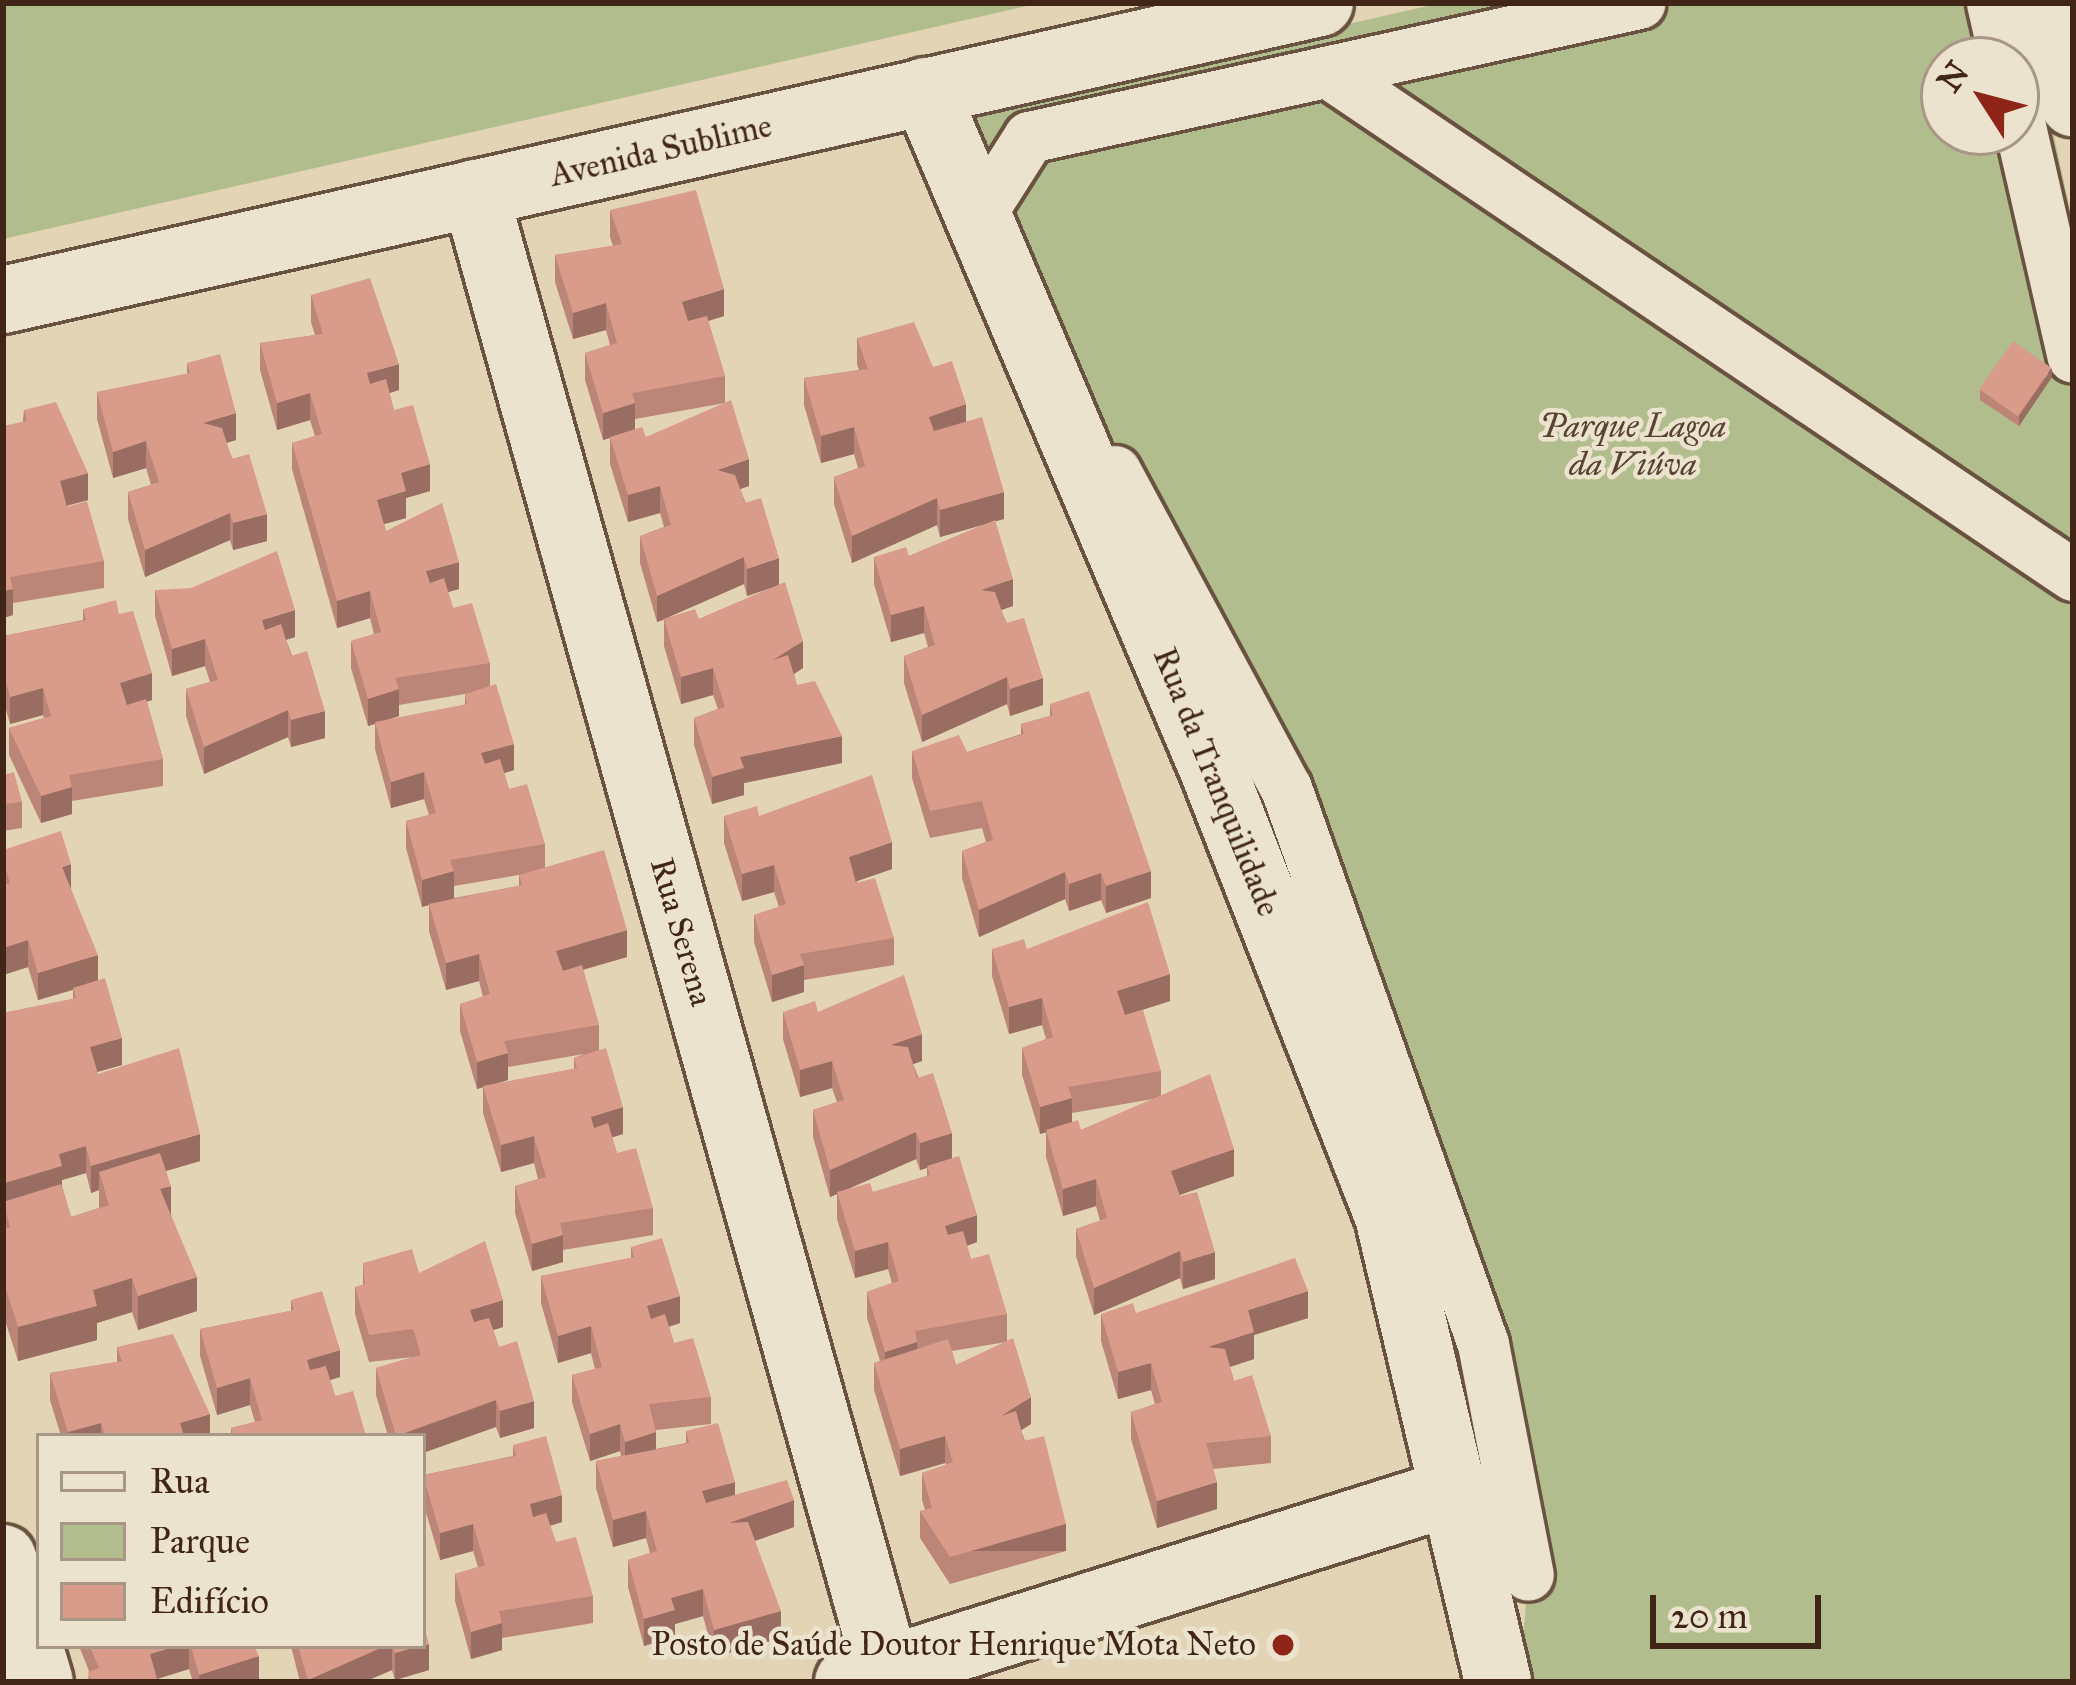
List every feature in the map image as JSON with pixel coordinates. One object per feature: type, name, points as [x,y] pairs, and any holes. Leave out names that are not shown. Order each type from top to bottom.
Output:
[{"type":"street","name":"Avenida Sublime","points":[[3,300],[1320,3]]},
{"type":"street","points":[[1528,1575],[1484,1344],[1286,788],[978,217],[1029,136],[1639,3]]},
{"type":"street","points":[[1992,3],[2000,36]]},
{"type":"street","points":[[2050,3],[2073,103]]},
{"type":"street","points":[[1328,72],[2073,575]]},
{"type":"street","name":"Rua da Tranquilidade","points":[[925,92],[1388,1216],[1459,1490],[1498,1682]]},
{"type":"street","points":[[2027,156],[2073,357]]},
{"type":"street","name":"Rua Serena","points":[[475,193],[875,1678]]},
{"type":"street","points":[[875,1678],[1459,1490]]},
{"type":"street","points":[[3,1558],[40,1682]]},
{"type":"green space","points":[[3,3],[1040,3],[3,239]]},
{"type":"green space","name":"Parque Lagoa da Viúva","points":[[1441,3],[2025,3],[2032,36],[1920,36],[1920,156],[2040,156],[2040,72],[2073,224],[2073,1682],[1520,1682],[1528,1575],[1286,788],[978,217],[964,111]]},
{"type":"building","points":[[696,190],[724,289],[682,302],[688,321],[707,316],[725,376],[632,393],[635,403],[603,413],[585,353],[617,343],[606,303],[573,313],[555,255],[622,244],[610,210]]},
{"type":"building","points":[[370,278],[399,364],[367,373],[370,384],[386,379],[394,410],[413,405],[430,464],[401,473],[406,491],[377,500],[386,531],[442,503],[459,562],[426,571],[430,583],[444,578],[453,608],[472,603],[490,663],[395,678],[399,689],[368,699],[351,641],[381,632],[370,591],[337,601],[292,443],[322,434],[310,393],[277,403],[260,343],[323,334],[311,295]]},
{"type":"building","points":[[914,322],[933,367],[952,361],[966,404],[929,417],[934,431],[982,417],[1004,492],[940,510],[937,498],[852,536],[834,477],[865,466],[854,427],[821,436],[804,378],[868,369],[857,338]]},
{"type":"building","points":[[2013,341],[2052,368],[2018,416],[1979,389]]},
{"type":"building","points":[[220,354],[236,413],[203,423],[222,428],[232,459],[249,454],[267,514],[233,523],[230,513],[145,550],[128,492],[159,482],[146,441],[113,452],[97,392],[190,373],[187,363]]},
{"type":"building","points":[[731,400],[749,459],[717,470],[735,475],[745,503],[761,498],[779,558],[747,569],[744,557],[657,596],[640,536],[671,525],[660,486],[628,495],[610,437],[642,427],[646,437]]},
{"type":"building","points":[[56,402],[88,473],[60,481],[67,507],[87,501],[104,561],[10,577],[13,589],[3,591],[3,426],[27,421],[24,410]]},
{"type":"building","points":[[995,520],[1013,579],[981,590],[995,592],[1006,623],[1024,618],[1043,678],[1010,689],[1007,677],[922,715],[904,656],[935,645],[924,606],[891,615],[874,557],[906,547],[909,556]]},
{"type":"building","points":[[277,551],[295,610],[262,620],[265,630],[281,624],[291,656],[307,651],[325,711],[291,720],[288,710],[204,747],[186,689],[218,680],[205,639],[172,649],[155,590],[191,588]]},
{"type":"building","points":[[785,582],[803,641],[773,660],[788,655],[797,685],[815,681],[842,736],[740,757],[744,768],[712,777],[694,718],[725,707],[713,668],[681,677],[664,619],[695,609],[699,619]]},
{"type":"building","points":[[116,600],[119,614],[133,611],[152,673],[120,683],[127,705],[146,699],[163,759],[69,775],[72,787],[41,796],[9,728],[51,716],[43,688],[10,697],[3,672],[3,636],[86,620],[83,609]]},
{"type":"building","points":[[496,684],[514,744],[481,753],[485,764],[500,759],[509,789],[527,784],[545,844],[450,860],[454,871],[422,880],[406,821],[436,813],[424,772],[391,782],[375,722],[467,704],[465,694]]},
{"type":"building","points":[[1089,691],[1151,871],[1106,886],[1101,873],[1069,884],[1065,872],[979,910],[962,851],[993,840],[982,801],[930,811],[912,751],[959,735],[967,752],[1024,734],[1021,724],[1053,715],[1050,704]]},
{"type":"building","points":[[3,772],[14,772],[22,802],[3,804]]},
{"type":"building","points":[[872,775],[892,842],[849,857],[856,883],[875,878],[894,938],[800,954],[804,965],[772,975],[754,915],[786,904],[774,865],[742,874],[724,816],[757,806],[759,816]]},
{"type":"building","points":[[61,831],[71,864],[62,867],[98,955],[38,973],[28,940],[3,948],[3,885],[10,883],[3,850]]},
{"type":"building","points":[[604,850],[627,930],[556,951],[563,971],[582,965],[599,1025],[504,1041],[508,1053],[477,1062],[460,1004],[490,994],[479,954],[446,963],[429,904],[522,885],[519,875]]},
{"type":"building","points":[[1148,902],[1170,974],[1117,991],[1125,1015],[1143,1010],[1161,1071],[1068,1087],[1072,1098],[1040,1107],[1022,1048],[1053,1037],[1042,998],[1009,1007],[992,949],[1024,939],[1027,949]]},
{"type":"building","points":[[904,975],[922,1034],[890,1045],[908,1047],[917,1078],[933,1073],[952,1133],[920,1143],[916,1132],[830,1170],[813,1110],[844,1100],[832,1061],[800,1070],[783,1012],[815,1001],[818,1012]]},
{"type":"building","points":[[105,978],[122,1038],[90,1047],[98,1074],[179,1048],[200,1134],[91,1166],[86,1146],[59,1154],[62,1166],[5,1183],[3,1013],[76,998],[73,988]]},
{"type":"building","points":[[606,1048],[623,1107],[591,1117],[594,1128],[608,1123],[617,1153],[636,1148],[653,1208],[560,1223],[563,1235],[532,1244],[515,1186],[546,1177],[534,1136],[501,1145],[483,1086],[577,1068],[574,1058]]},
{"type":"building","points":[[1210,1074],[1234,1149],[1171,1171],[1180,1196],[1197,1192],[1215,1252],[1183,1262],[1180,1251],[1094,1288],[1076,1229],[1107,1218],[1096,1179],[1063,1189],[1046,1130],[1078,1120],[1081,1130]]},
{"type":"building","points":[[160,1153],[171,1186],[160,1189],[197,1277],[138,1296],[132,1278],[93,1290],[97,1306],[18,1327],[3,1280],[3,1230],[10,1227],[3,1202],[61,1184],[71,1217],[109,1205],[99,1172]]},
{"type":"building","points":[[959,1156],[977,1215],[945,1226],[948,1235],[963,1231],[971,1259],[989,1254],[1007,1314],[915,1331],[917,1342],[885,1352],[867,1292],[899,1281],[888,1242],[855,1251],[837,1192],[870,1183],[873,1192],[930,1175],[927,1166]]},
{"type":"building","points":[[662,1238],[680,1296],[647,1306],[651,1319],[665,1314],[674,1343],[693,1338],[711,1397],[649,1404],[656,1432],[625,1442],[620,1424],[590,1434],[572,1375],[602,1367],[591,1326],[558,1336],[541,1276],[634,1257],[631,1247]]},
{"type":"building","points":[[485,1241],[503,1300],[470,1310],[474,1322],[489,1318],[499,1347],[517,1341],[534,1401],[500,1411],[496,1400],[395,1433],[376,1368],[421,1355],[413,1329],[369,1335],[355,1287],[365,1284],[363,1263],[412,1249],[419,1273]]},
{"type":"building","points":[[1295,1258],[1308,1291],[1248,1310],[1254,1332],[1208,1347],[1225,1349],[1234,1381],[1252,1375],[1271,1436],[1206,1443],[1217,1482],[1157,1501],[1131,1412],[1162,1402],[1151,1363],[1118,1372],[1101,1314],[1133,1303],[1136,1313]]},
{"type":"building","points":[[322,1291],[340,1350],[307,1360],[310,1370],[326,1366],[335,1396],[353,1391],[365,1433],[233,1433],[231,1428],[262,1420],[250,1378],[217,1388],[200,1329],[294,1310],[291,1300]]},
{"type":"building","points":[[173,1334],[210,1414],[180,1423],[183,1433],[104,1433],[101,1423],[68,1432],[50,1373],[122,1361],[117,1347]]},
{"type":"building","points":[[1013,1338],[1031,1397],[1001,1416],[1016,1411],[1024,1441],[1044,1436],[1066,1524],[950,1557],[920,1511],[932,1508],[922,1473],[953,1462],[945,1436],[900,1449],[874,1363],[948,1339],[956,1365]]},
{"type":"building","points":[[718,1423],[735,1482],[702,1491],[706,1503],[787,1480],[794,1500],[729,1523],[748,1522],[781,1611],[714,1630],[703,1589],[671,1598],[675,1610],[644,1619],[628,1560],[657,1551],[646,1511],[613,1520],[596,1461],[689,1443],[686,1431]]},
{"type":"building","points":[[546,1436],[562,1495],[530,1504],[533,1517],[546,1513],[556,1542],[576,1537],[593,1596],[499,1611],[502,1623],[471,1632],[455,1574],[485,1565],[473,1524],[440,1533],[426,1474],[516,1456],[513,1445]]},
{"type":"building","points":[[91,1649],[167,1649],[150,1654],[158,1682],[91,1682],[88,1672],[99,1668]]},
{"type":"building","points":[[192,1649],[256,1649],[259,1656],[199,1675]]},
{"type":"building","points":[[299,1649],[378,1649],[308,1680]]},
{"type":"place","name":"Posto de Saúde Doutor Henrique Mota Neto","points":[[1283,1645]]}]
